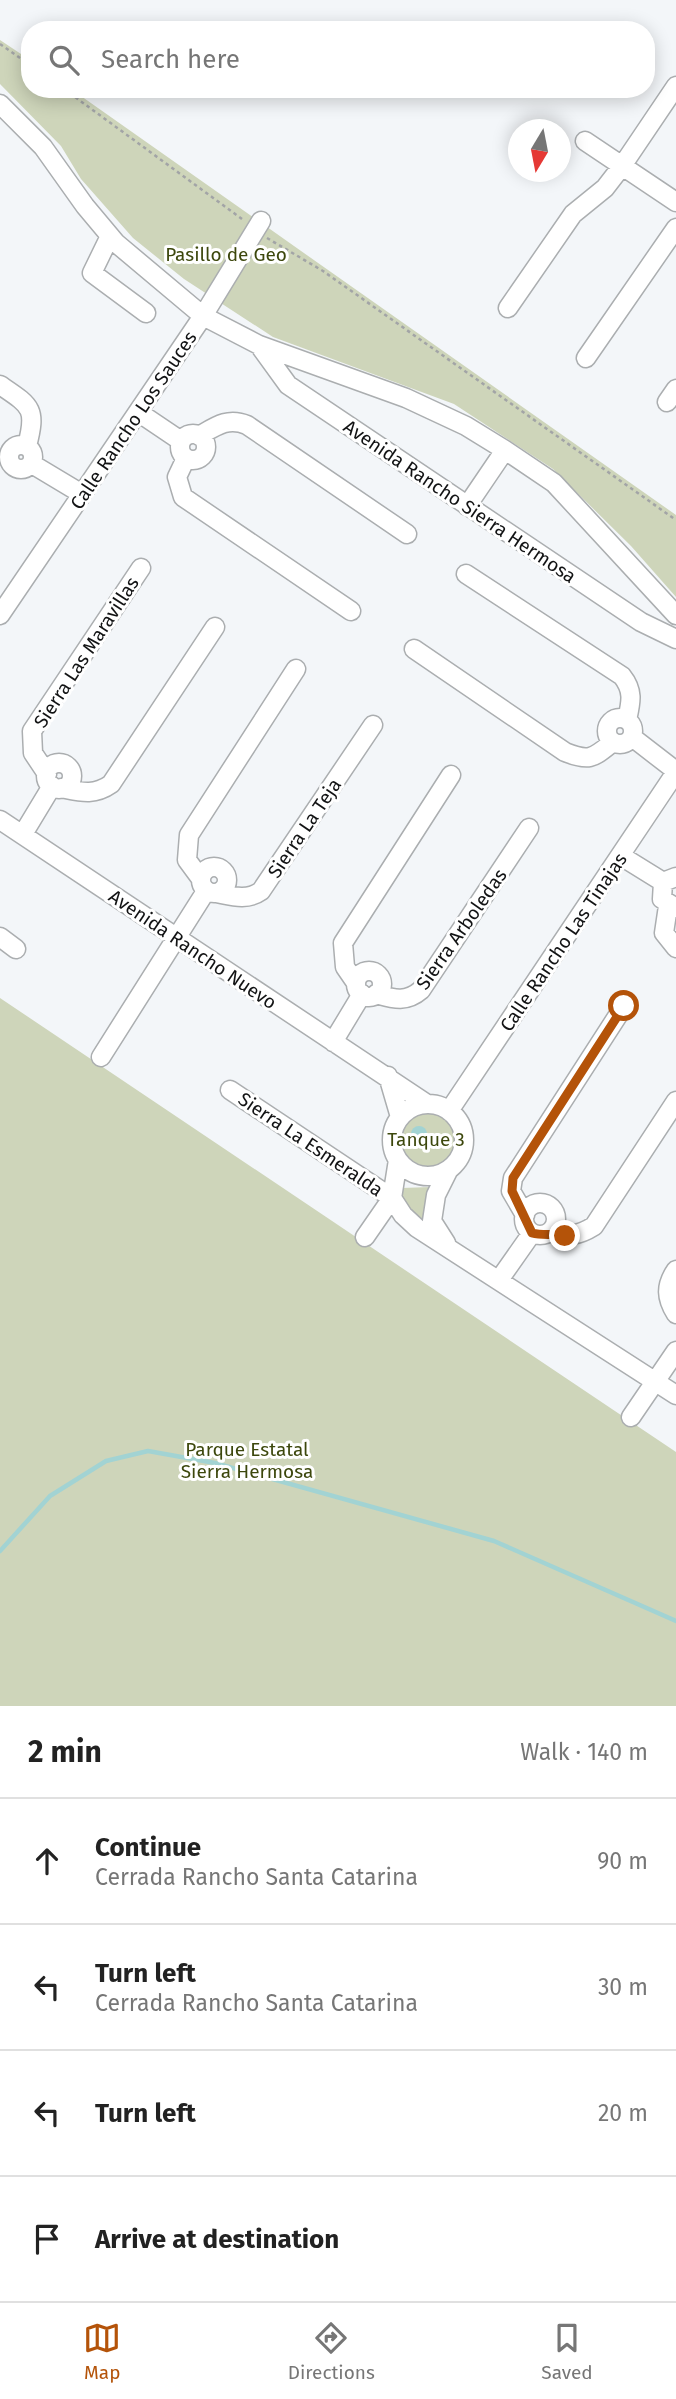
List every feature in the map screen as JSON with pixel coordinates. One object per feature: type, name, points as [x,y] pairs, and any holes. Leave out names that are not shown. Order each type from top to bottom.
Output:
[{"type":"street","points":[[508,308],[573,214],[605,188],[622,166],[676,86]]},
{"type":"street","name":"Avenida Rancho Sierra Hermosa","points":[[0,104],[43,147],[110,236],[203,316],[259,345],[406,398],[466,426],[505,450],[554,483],[676,615]]},
{"type":"street","points":[[585,141],[676,202]]},
{"type":"street","name":"Calle Rancho Los Sauces","points":[[0,615],[203,316],[259,225]]},
{"type":"street","points":[[586,359],[676,228]]},
{"type":"street","points":[[110,236],[92,273],[146,313]]},
{"type":"street","name":"Avenida Rancho Sierra Hermosa","points":[[259,345],[288,385],[641,622],[676,639]]},
{"type":"street","points":[[0,385],[28,404],[34,419],[30,455],[21,470],[7,472]]},
{"type":"street","points":[[138,412],[195,460],[204,453],[206,445],[199,436],[222,422],[236,420],[407,534]]},
{"type":"street","points":[[184,449],[177,478],[183,497],[351,611]]},
{"type":"street","points":[[467,506],[505,450]]},
{"type":"street","points":[[30,455],[82,494]]},
{"type":"street","name":"Sierra Las Maravillas","points":[[53,783],[33,753],[33,731],[141,568]]},
{"type":"street","points":[[414,649],[565,752],[582,758],[595,757],[613,741],[620,744],[629,728],[632,697],[630,686],[622,676],[466,574]]},
{"type":"street","points":[[23,834],[53,783],[85,793],[100,792],[111,784],[215,627]]},
{"type":"street","points":[[101,1057],[208,887],[187,860],[189,835],[296,669]]},
{"type":"street","name":"Sierra La Teja","points":[[208,887],[246,897],[261,891],[373,725]]},
{"type":"street","points":[[629,728],[676,772]]},
{"type":"street","name":"Calle Rancho Las Tinajas","points":[[449,1111],[676,772]]},
{"type":"street","points":[[333,1042],[364,990],[345,967],[342,943],[451,775]]},
{"type":"street","name":"Avenida Rancho Nuevo","points":[[0,820],[427,1104]]},
{"type":"street","name":"Sierra Arboledas","points":[[364,990],[399,1000],[412,998],[421,990],[530,828]]},
{"type":"street","points":[[621,856],[670,879],[662,899],[672,907],[664,933],[676,948]]},
{"type":"street","points":[[0,937],[16,949]]},
{"type":"street","points":[[624,1006],[513,1178],[512,1191],[525,1215],[525,1225],[541,1232],[565,1236],[581,1234],[594,1226],[676,1101]]},
{"type":"street","points":[[388,1076],[400,1117]]},
{"type":"street","name":"Sierra La Esmeralda","points":[[230,1090],[392,1198],[403,1215],[417,1228],[448,1246]]},
{"type":"street","points":[[448,1171],[435,1176],[421,1176],[408,1170],[398,1160],[392,1146],[393,1130],[400,1117],[412,1108],[427,1104],[449,1111],[459,1121],[464,1134],[458,1161],[448,1171],[436,1195],[432,1221],[448,1246],[676,1395]]},
{"type":"street","points":[[365,1237],[392,1198],[398,1160]]},
{"type":"street","points":[[499,1280],[541,1232],[555,1226],[552,1209],[537,1204],[525,1215]]},
{"type":"street","points":[[676,1270],[667,1290],[669,1304],[676,1314]]},
{"type":"street","points":[[631,1418],[676,1351]]},
{"type":"path","points":[[0,44],[21,59]]},
{"type":"path","points":[[77,98],[259,225],[272,242],[323,271],[676,520]]},
{"type":"green space","name":"Pasillo de Geo","points":[[0,40],[21,54],[21,98],[84,98],[676,515],[676,597],[631,546],[553,469],[454,404],[273,337],[184,279],[133,238],[81,179],[61,146],[0,84]]},
{"type":"green space","name":"Parque Estatal Sierra Hermosa","points":[[0,998],[676,1452],[676,1706],[0,1706]]},
{"type":"green space","name":"Tanque 3","points":[[420,1108],[432,1108],[448,1117],[455,1127],[455,1151],[448,1161],[432,1170],[420,1170],[409,1165],[400,1156],[395,1145],[395,1133],[400,1122],[409,1113]]},
{"type":"green space","points":[[430,1187],[427,1212],[436,1235],[406,1213],[398,1194],[402,1188]]},
{"type":"water","points":[[416,1126],[422,1126],[427,1134],[425,1140],[416,1142],[411,1137],[411,1131]]},
{"type":"waterway","points":[[0,1551],[50,1496],[106,1461],[148,1451],[215,1463],[494,1541],[676,1621]]},
{"type":"route","points":[[565,1236],[550,1232],[541,1236],[532,1233],[525,1225],[525,1215],[512,1191],[513,1178],[624,1006]]}]
